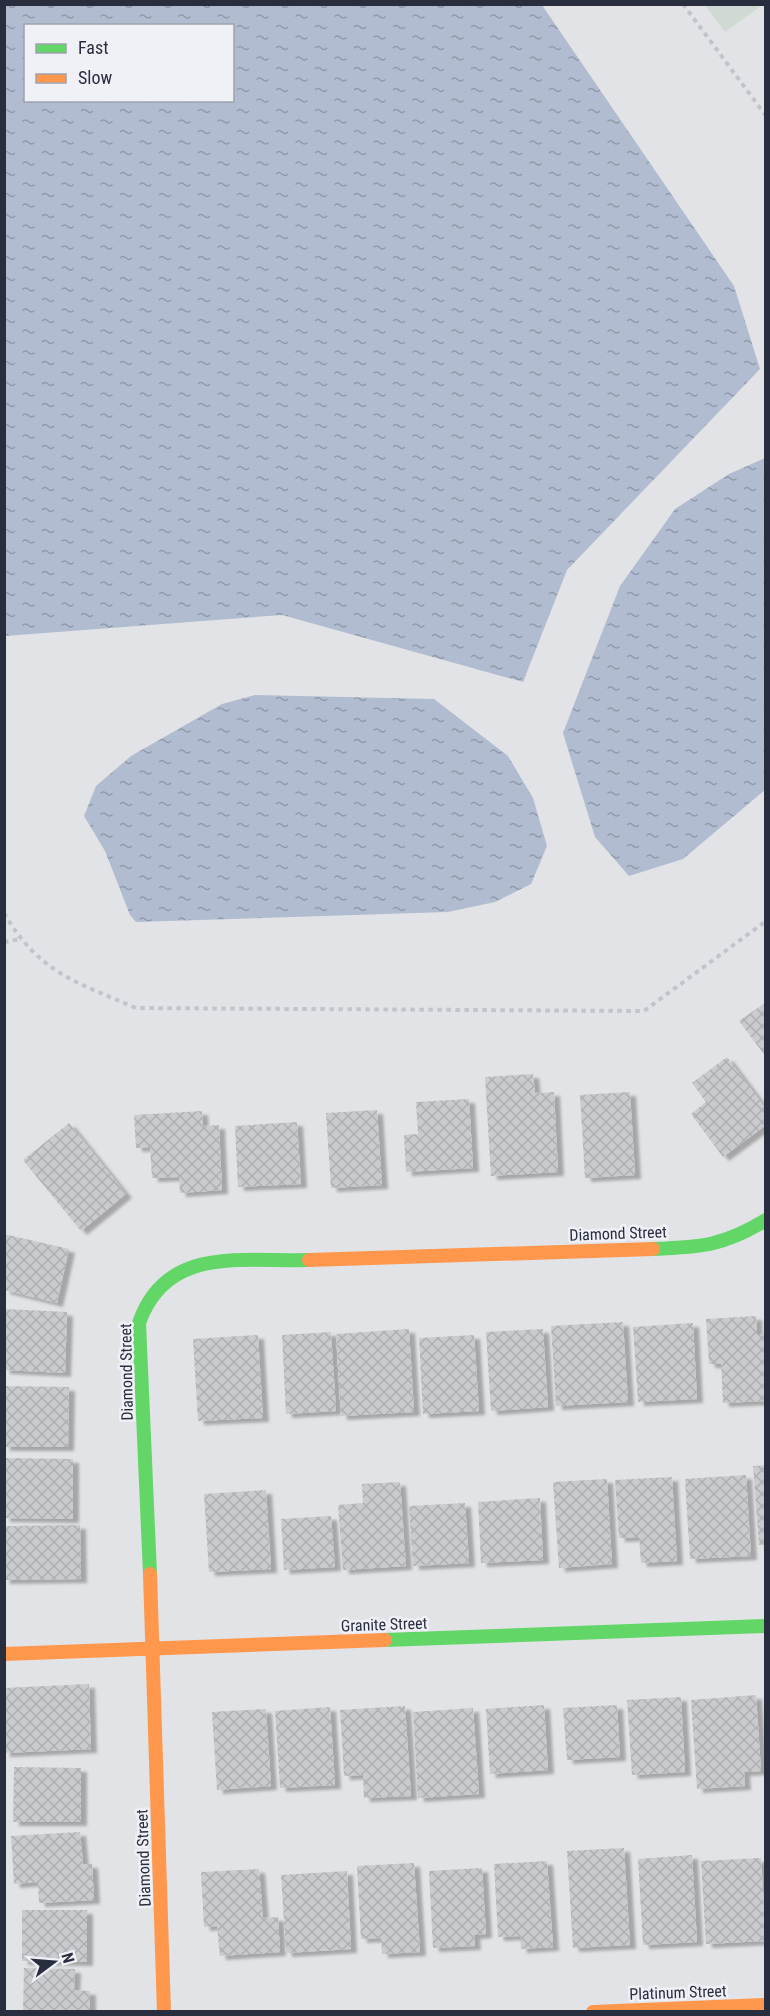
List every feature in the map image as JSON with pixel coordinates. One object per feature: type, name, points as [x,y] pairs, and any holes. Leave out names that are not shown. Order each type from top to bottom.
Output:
[{"type":"street","name":"Diamond Street","points":[[164,2012],[140,1323],[145,1304],[155,1289],[172,1274],[203,1263],[705,1247],[738,1237],[765,1220]]},
{"type":"street","name":"Granite Street","points":[[4,1654],[765,1626]]},
{"type":"street","name":"Platinum Street","points":[[593,2012],[765,2005]]},
{"type":"path","points":[[683,4],[765,116]]},
{"type":"path","points":[[4,913],[20,939],[60,975],[136,1008],[645,1011],[765,921]]},
{"type":"path","points":[[4,942],[20,939]]},
{"type":"shaded area","points":[[705,5],[762,5],[725,32]]},
{"type":"water","points":[[5,4],[542,5],[734,286],[760,369],[567,570],[523,682],[282,615],[5,636]]},
{"type":"water","points":[[765,458],[765,790],[683,859],[629,876],[595,837],[563,733],[620,586],[675,509],[729,474]]},
{"type":"water","points":[[255,695],[434,699],[508,756],[533,798],[547,846],[531,884],[495,902],[448,912],[136,922],[130,915],[105,851],[84,816],[96,786],[131,756],[222,704]]},
{"type":"building","points":[[766,1002],[766,1057],[739,1021]]},
{"type":"building","points":[[727,1057],[766,1109],[766,1125],[723,1157],[691,1114],[706,1102],[692,1083]]},
{"type":"building","points":[[533,1074],[535,1093],[554,1092],[558,1172],[491,1176],[485,1077]]},
{"type":"building","points":[[630,1092],[635,1175],[585,1178],[580,1095]]},
{"type":"building","points":[[469,1099],[473,1168],[406,1172],[404,1135],[418,1134],[416,1102]]},
{"type":"building","points":[[377,1110],[382,1185],[331,1188],[326,1113]]},
{"type":"building","points":[[202,1111],[203,1126],[219,1125],[222,1190],[180,1193],[179,1177],[152,1178],[150,1147],[136,1148],[134,1115]]},
{"type":"building","points":[[297,1122],[301,1184],[238,1187],[235,1126]]},
{"type":"building","points":[[69,1123],[126,1194],[81,1231],[23,1160]]},
{"type":"building","points":[[4,1234],[69,1249],[57,1303],[4,1290]]},
{"type":"building","points":[[4,1309],[67,1312],[65,1373],[4,1370]]},
{"type":"building","points":[[756,1316],[757,1334],[766,1334],[766,1401],[723,1403],[721,1364],[709,1364],[706,1319]]},
{"type":"building","points":[[623,1322],[628,1402],[556,1406],[551,1326]]},
{"type":"building","points":[[693,1323],[697,1399],[638,1402],[633,1327]]},
{"type":"building","points":[[409,1329],[414,1412],[341,1416],[336,1334]]},
{"type":"building","points":[[543,1329],[548,1407],[491,1411],[486,1332]]},
{"type":"building","points":[[331,1332],[336,1411],[286,1414],[282,1335]]},
{"type":"building","points":[[258,1335],[263,1418],[198,1421],[193,1339]]},
{"type":"building","points":[[474,1335],[479,1411],[423,1414],[419,1338]]},
{"type":"building","points":[[4,1386],[69,1387],[68,1447],[4,1447]]},
{"type":"building","points":[[4,1458],[73,1459],[73,1519],[4,1518]]},
{"type":"building","points":[[766,1465],[766,1545],[759,1545],[753,1466]]},
{"type":"building","points":[[746,1475],[751,1556],[690,1559],[685,1479]]},
{"type":"building","points":[[672,1477],[677,1561],[641,1563],[639,1537],[619,1538],[615,1480]]},
{"type":"building","points":[[607,1479],[612,1564],[559,1568],[553,1482]]},
{"type":"building","points":[[400,1482],[406,1566],[343,1570],[338,1505],[363,1503],[362,1484]]},
{"type":"building","points":[[266,1490],[271,1569],[209,1572],[204,1494]]},
{"type":"building","points":[[540,1498],[543,1560],[481,1563],[478,1502]]},
{"type":"building","points":[[465,1503],[469,1563],[413,1566],[409,1506]]},
{"type":"building","points":[[331,1516],[335,1567],[284,1570],[281,1519]]},
{"type":"building","points":[[80,1525],[81,1579],[4,1580],[4,1526]]},
{"type":"building","points":[[89,1684],[91,1749],[4,1753],[4,1688]]},
{"type":"building","points":[[756,1695],[761,1771],[744,1772],[745,1786],[697,1789],[691,1700]]},
{"type":"building","points":[[681,1697],[685,1772],[632,1775],[627,1700]]},
{"type":"building","points":[[544,1705],[548,1770],[490,1774],[486,1709]]},
{"type":"building","points":[[617,1705],[620,1757],[567,1760],[563,1708]]},
{"type":"building","points":[[405,1706],[411,1796],[364,1798],[363,1775],[344,1776],[340,1710]]},
{"type":"building","points":[[330,1707],[335,1785],[280,1788],[275,1711]]},
{"type":"building","points":[[473,1708],[479,1794],[418,1798],[413,1712]]},
{"type":"building","points":[[266,1709],[271,1786],[217,1790],[212,1712]]},
{"type":"building","points":[[14,1767],[81,1768],[81,1822],[13,1822]]},
{"type":"building","points":[[80,1832],[83,1864],[92,1864],[94,1900],[39,1903],[38,1882],[14,1884],[11,1836]]},
{"type":"building","points":[[624,1848],[630,1945],[573,1948],[567,1851]]},
{"type":"building","points":[[692,1855],[697,1942],[643,1945],[638,1859]]},
{"type":"building","points":[[761,1858],[766,1941],[706,1944],[701,1861]]},
{"type":"building","points":[[547,1861],[553,1947],[521,1949],[520,1936],[498,1937],[494,1864]]},
{"type":"building","points":[[414,1863],[420,1952],[382,1954],[381,1938],[361,1939],[357,1866]]},
{"type":"building","points":[[482,1868],[486,1934],[474,1935],[475,1946],[433,1948],[429,1871]]},
{"type":"building","points":[[259,1869],[263,1918],[278,1917],[280,1952],[220,1956],[217,1926],[204,1927],[201,1872]]},
{"type":"building","points":[[347,1871],[351,1949],[286,1953],[281,1875]]},
{"type":"building","points":[[22,1910],[87,1910],[87,1962],[22,1961]]},
{"type":"building","points":[[24,1968],[75,1969],[74,1990],[90,1991],[90,2012],[23,2012]]},
{"type":"traffic: fast","points":[[653,1249],[699,1246],[724,1240],[766,1220]]},
{"type":"traffic: fast","points":[[150,1574],[139,1323],[151,1298],[168,1281],[187,1269],[209,1263],[233,1260],[309,1260]]},
{"type":"traffic: fast","points":[[385,1640],[766,1626]]},
{"type":"traffic: slow","points":[[309,1260],[653,1249]]},
{"type":"traffic: slow","points":[[150,1574],[164,2012]]},
{"type":"traffic: slow","points":[[4,1654],[385,1640]]},
{"type":"traffic: slow","points":[[593,2012],[766,2005]]}]
